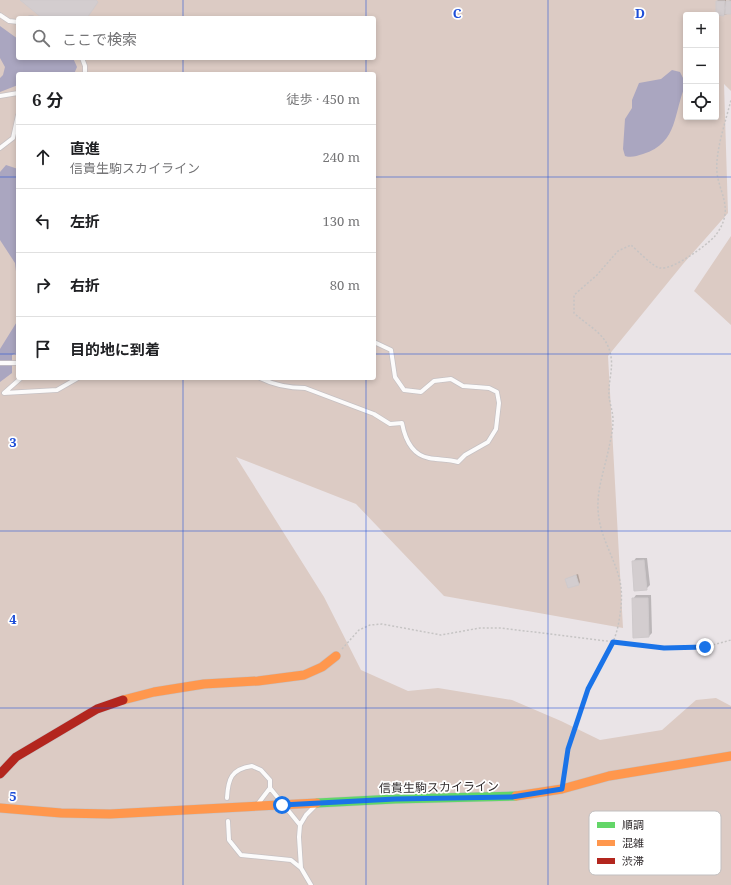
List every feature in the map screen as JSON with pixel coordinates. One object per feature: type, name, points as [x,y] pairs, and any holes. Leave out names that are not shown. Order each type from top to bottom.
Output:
[{"type":"street","points":[[0,774],[16,757],[97,709],[125,699],[154,692],[204,684],[258,681],[304,675],[322,667],[336,656]]},
{"type":"street","name":"信貴生駒スカイライン","points":[[0,808],[61,813],[110,814],[320,803],[512,797],[562,789],[609,776],[731,756]]},
{"type":"lane","points":[[0,15],[9,21],[16,22]]},
{"type":"lane","points":[[83,60],[85,72]]},
{"type":"lane","points":[[0,96],[16,93]]},
{"type":"lane","points":[[0,148],[13,138],[16,124]]},
{"type":"lane","points":[[264,380],[294,388],[306,388],[374,414],[390,424],[402,423],[404,433],[411,447],[420,456],[450,459],[458,462],[465,455],[488,442],[496,429],[499,403],[497,392],[489,388],[463,386],[451,379],[434,381],[421,392],[404,390],[395,377],[391,350],[376,343]]},
{"type":"lane","points":[[0,363],[16,363]]},
{"type":"lane","points":[[19,380],[4,393],[57,390],[74,380]]},
{"type":"lane","points":[[226,798],[227,783],[237,770],[252,766],[261,770],[270,780],[270,788],[282,805],[300,825]]},
{"type":"lane","points":[[256,806],[270,788]]},
{"type":"lane","points":[[311,885],[302,868],[299,854],[300,825],[306,815],[320,803]]},
{"type":"lane","points":[[228,821],[229,840],[241,855],[291,860],[302,868]]},
{"type":"path","points":[[562,789],[568,749],[588,689],[613,642],[618,627],[622,600],[620,581],[600,528],[598,508],[598,491],[609,446],[613,420],[609,392],[611,358],[606,341],[597,330],[583,322],[574,313],[574,295],[597,275],[618,251],[625,248],[631,246],[658,268],[668,268],[688,256],[714,237],[722,226],[725,214],[725,203],[717,169],[721,138],[731,100]]},
{"type":"path","points":[[336,656],[359,630],[370,625],[382,624],[441,635],[480,628],[501,628],[664,648],[705,647],[731,640]]},
{"type":"shaded area","points":[[0,0],[731,0],[731,91],[724,84],[728,213],[683,264],[608,356],[623,628],[444,596],[356,504],[236,457],[324,597],[361,670],[408,691],[438,688],[512,700],[600,740],[662,730],[696,700],[716,698],[731,706],[731,885],[0,885]]},
{"type":"shaded area","points":[[0,26],[16,38],[16,60],[74,60],[77,67],[75,72],[16,72],[16,86],[0,92],[0,78],[3,75],[5,67],[0,58]]},
{"type":"shaded area","points":[[672,70],[680,72],[683,78],[683,92],[669,134],[655,149],[636,156],[625,156],[623,149],[625,119],[632,108],[632,100],[639,83],[661,79]]},
{"type":"shaded area","points":[[6,165],[16,168],[16,271],[15,263],[0,240],[0,172]]},
{"type":"shaded area","points":[[731,236],[731,325],[694,291]]},
{"type":"shaded area","points":[[16,323],[16,353],[12,355],[12,373],[0,382],[0,349]]},
{"type":"building","points":[[20,0],[96,0],[98,2],[88,16],[40,16]]},
{"type":"building","points":[[716,1],[725,1],[724,16],[719,15],[719,12],[716,12]]},
{"type":"building","points":[[726,1],[731,1],[731,14],[725,14]]},
{"type":"building","points":[[644,560],[647,590],[634,591],[632,561]]},
{"type":"building","points":[[576,575],[579,585],[568,588],[565,579]]},
{"type":"building","points":[[632,598],[648,598],[649,637],[633,638]]},
{"type":"traffic: fast","points":[[317,803],[395,799],[516,796]]},
{"type":"traffic: slow","points":[[123,700],[154,692],[204,684],[258,681],[304,675],[322,667],[336,656]]},
{"type":"traffic: slow","points":[[516,796],[562,789],[609,776],[731,756]]},
{"type":"traffic: slow","points":[[0,808],[61,813],[110,814],[317,803]]},
{"type":"traffic: jam","points":[[0,774],[16,757],[97,709],[123,700]]},
{"type":"route","points":[[282,805],[395,799],[512,797],[562,789],[568,749],[588,689],[591,686],[613,642],[664,648],[705,647]]}]
